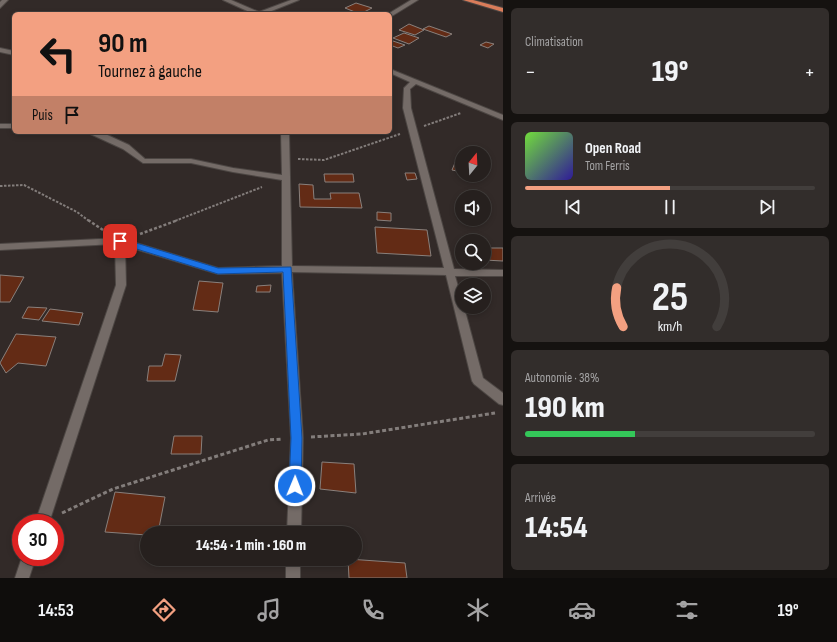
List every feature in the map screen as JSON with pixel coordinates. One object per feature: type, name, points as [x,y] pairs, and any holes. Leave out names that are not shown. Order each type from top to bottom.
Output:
[{"type":"highway","points":[[466,0],[503,10]]},
{"type":"street","points":[[0,6],[5,0]]},
{"type":"street","points":[[226,0],[254,12]]},
{"type":"street","points":[[264,12],[296,0]]},
{"type":"street","points":[[392,14],[416,0]]},
{"type":"street","points":[[0,50],[12,53]]},
{"type":"street","points":[[392,72],[503,118]]},
{"type":"street","points":[[414,82],[407,88],[407,108],[478,381],[503,400]]},
{"type":"street","points":[[0,126],[12,126]]},
{"type":"street","points":[[99,134],[126,147],[143,161],[190,161],[233,170],[286,178]]},
{"type":"street","points":[[285,134],[287,269],[296,438],[294,526]]},
{"type":"street","points":[[0,247],[120,241],[218,271],[287,269],[503,273]]},
{"type":"street","points":[[45,514],[122,285],[120,241]]},
{"type":"street","points":[[22,578],[27,566]]},
{"type":"street","points":[[293,566],[293,578]]},
{"type":"path","points":[[286,159],[324,160],[476,108]]},
{"type":"path","points":[[0,186],[24,184],[77,212],[120,241],[286,178]]},
{"type":"path","points":[[61,514],[113,489],[268,440],[362,434],[503,411]]},
{"type":"building","points":[[356,3],[372,8],[364,12],[355,12],[345,8]]},
{"type":"building","points":[[409,24],[424,30],[415,35],[399,30]]},
{"type":"building","points":[[429,26],[452,34],[446,37],[423,29]]},
{"type":"building","points":[[404,33],[419,38],[409,44],[393,38]]},
{"type":"building","points":[[392,41],[405,45],[398,48],[392,46]]},
{"type":"building","points":[[486,42],[494,44],[488,48],[480,45]]},
{"type":"building","points":[[455,163],[455,171],[452,170]]},
{"type":"building","points":[[405,173],[415,173],[417,179],[407,180]]},
{"type":"building","points":[[324,174],[353,174],[354,182],[325,182]]},
{"type":"building","points":[[299,184],[313,185],[314,199],[331,199],[330,193],[359,193],[362,208],[300,207]]},
{"type":"building","points":[[377,212],[391,213],[391,221],[377,220]]},
{"type":"building","points":[[375,227],[427,230],[431,256],[377,253]]},
{"type":"building","points":[[491,248],[503,248],[503,261],[491,260]]},
{"type":"building","points":[[0,275],[24,277],[10,302],[0,302]]},
{"type":"building","points":[[199,281],[223,283],[218,312],[193,310]]},
{"type":"building","points":[[271,285],[270,292],[256,292],[257,286]]},
{"type":"building","points":[[28,307],[47,308],[39,320],[22,318]]},
{"type":"building","points":[[50,309],[83,313],[79,325],[42,321]]},
{"type":"building","points":[[16,334],[56,337],[46,366],[18,363],[6,373],[0,363]]},
{"type":"building","points":[[165,354],[181,355],[175,381],[147,381],[149,366],[162,366]]},
{"type":"building","points":[[174,436],[202,436],[201,454],[171,454]]},
{"type":"building","points":[[322,462],[354,464],[356,493],[320,489]]},
{"type":"building","points":[[115,492],[165,497],[159,526],[140,526],[140,534],[105,532]]},
{"type":"building","points":[[362,560],[405,563],[407,578],[349,578],[348,566],[362,566]]},
{"type":"route","points":[[120,241],[218,271],[287,269],[296,438],[295,486]]}]
